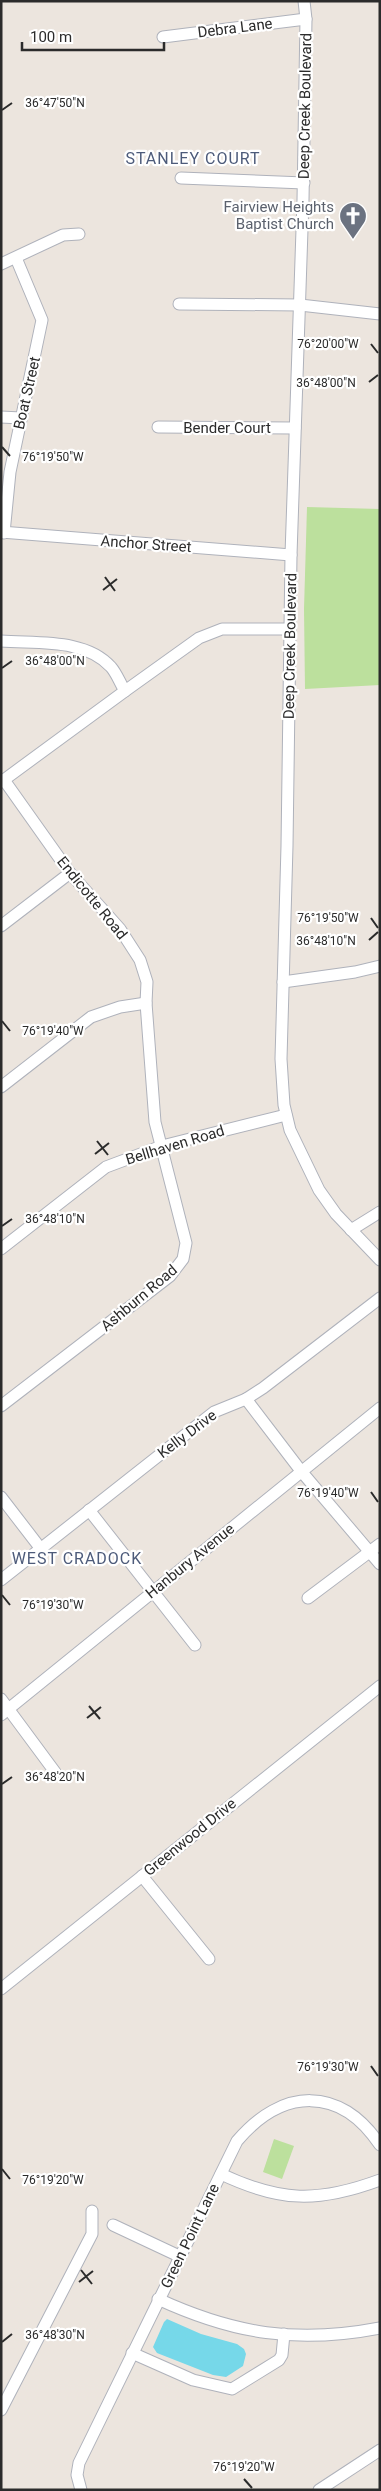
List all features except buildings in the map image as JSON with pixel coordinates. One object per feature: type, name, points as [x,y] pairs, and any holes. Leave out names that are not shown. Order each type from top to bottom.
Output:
[{"type":"street","name":"Deep Creek Boulevard","points":[[304,1],[306,19],[304,183],[289,628],[281,1059],[286,1115],[290,1130],[319,1190],[336,1214],[380,1260]]},
{"type":"street","name":"Debra Lane","points":[[163,37],[306,19]]},
{"type":"street","points":[[181,178],[304,183]]},
{"type":"street","points":[[1,264],[63,235],[80,234]]},
{"type":"street","name":"Boat Street","points":[[2,533],[10,472],[42,320],[16,258]]},
{"type":"street","points":[[179,304],[300,305],[380,314]]},
{"type":"street","points":[[1,417],[21,418]]},
{"type":"street","name":"Bender Court","points":[[158,427],[295,428]]},
{"type":"street","name":"Anchor Street","points":[[2,533],[291,555]]},
{"type":"street","points":[[3,781],[199,638],[222,629],[289,628]]},
{"type":"street","points":[[1,641],[74,646],[92,652],[112,668],[125,691]]},
{"type":"street","name":"Endicotte Road","points":[[3,781],[70,873],[120,929],[140,960],[148,982],[146,1003],[153,1105],[162,1146]]},
{"type":"street","points":[[1,926],[70,873]]},
{"type":"street","points":[[283,982],[355,972],[380,966]]},
{"type":"street","points":[[1,1088],[91,1017],[120,1007],[146,1003]]},
{"type":"street","name":"Bellhaven Road","points":[[1,1249],[106,1168],[162,1146],[286,1115]]},
{"type":"street","name":"Ashburn Road","points":[[1,1406],[170,1276],[184,1259],[186,1243],[162,1146]]},
{"type":"street","points":[[351,1230],[380,1212]]},
{"type":"street","name":"Kelly Drive","points":[[1,1580],[214,1412],[246,1399],[263,1388],[380,1298]]},
{"type":"street","points":[[246,1399],[301,1471],[380,1564]]},
{"type":"street","name":"Hanbury Avenue","points":[[5,1712],[380,1408]]},
{"type":"street","points":[[1,1497],[41,1549]]},
{"type":"street","points":[[89,1510],[194,1645]]},
{"type":"street","points":[[308,1598],[380,1544]]},
{"type":"street","name":"Greenwood Drive","points":[[1,1988],[380,1686]]},
{"type":"street","points":[[1,1699],[5,1712],[55,1772]]},
{"type":"street","points":[[142,1876],[209,1959]]},
{"type":"street","name":"Green Point Lane","points":[[80,2490],[77,2475],[79,2463],[179,2256],[238,2141],[251,2125],[278,2106],[300,2101],[319,2101],[355,2116],[370,2130],[380,2145]]},
{"type":"street","points":[[221,2174],[251,2188],[301,2197],[325,2196],[380,2180]]},
{"type":"street","points":[[1,2410],[92,2234],[92,2212]]},
{"type":"street","points":[[113,2225],[179,2256]]},
{"type":"street","points":[[158,2299],[196,2316],[227,2326],[284,2334],[313,2336],[346,2334],[380,2328]]},
{"type":"street","points":[[132,2353],[193,2380],[232,2389],[279,2360],[282,2355],[284,2334]]},
{"type":"street","points":[[319,2490],[380,2450]]},
{"type":"green space","points":[[307,507],[380,509],[380,685],[305,689],[304,609]]},
{"type":"green space","points":[[274,2139],[294,2146],[282,2179],[263,2172]]},
{"type":"water","points":[[167,2319],[201,2334],[237,2344],[244,2349],[246,2354],[243,2366],[226,2377],[213,2375],[157,2353],[153,2347]]},
{"type":"place","name":"Fairview Heights Baptist Church","points":[[353,240]]},
{"type":"district","name":"STANLEY COURT","points":[[193,158]]},
{"type":"district","name":"WEST CRADOCK","points":[[77,1558]]}]
